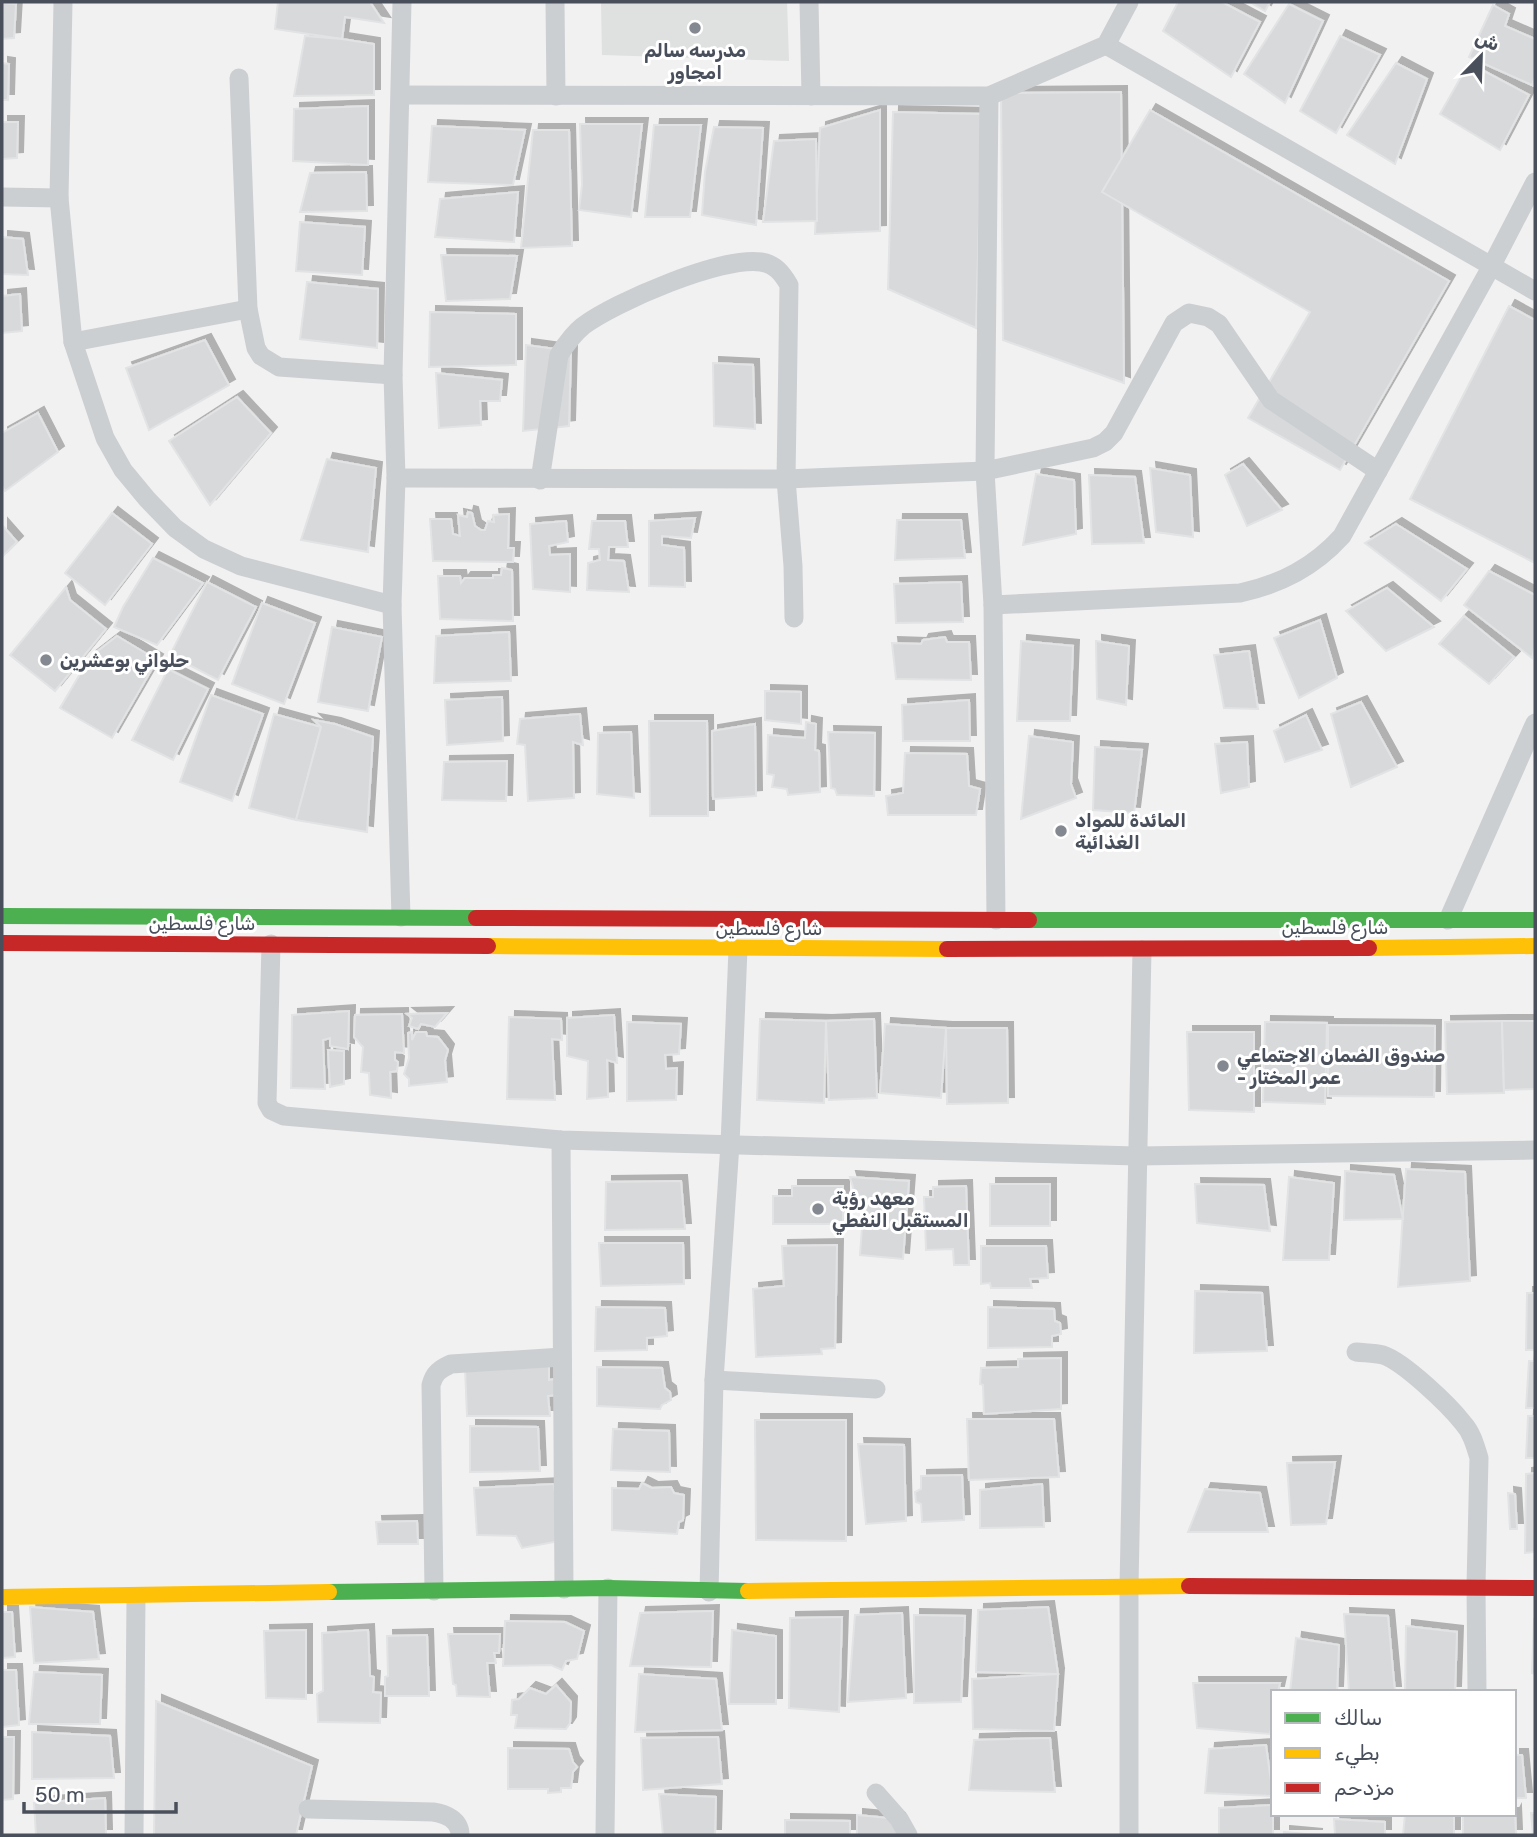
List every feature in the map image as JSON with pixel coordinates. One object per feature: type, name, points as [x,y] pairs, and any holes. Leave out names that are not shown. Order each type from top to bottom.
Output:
[{"type":"street","points":[[63,2],[60,198],[73,342],[105,438],[123,470],[147,499],[175,528],[204,549],[241,566],[393,606]]},
{"type":"street","points":[[401,917],[393,606],[396,478],[393,375],[402,2]]},
{"type":"street","points":[[555,2],[556,96]]},
{"type":"street","points":[[809,2],[811,96]]},
{"type":"street","points":[[401,95],[989,96],[1106,45],[1129,2]]},
{"type":"street","points":[[1106,45],[1535,292]]},
{"type":"street","points":[[239,78],[248,309],[256,348],[261,356],[279,367],[393,375]]},
{"type":"street","points":[[989,96],[985,471],[993,605],[996,920]]},
{"type":"street","points":[[993,605],[1240,593],[1263,588],[1310,566],[1342,536],[1535,182]]},
{"type":"street","points":[[2,197],[60,198]]},
{"type":"street","points":[[540,480],[559,355],[570,338],[584,326],[623,303],[702,272],[741,262],[772,265],[782,273],[789,285],[786,479],[794,618]]},
{"type":"street","points":[[73,342],[248,309]]},
{"type":"street","points":[[396,478],[786,479],[985,471],[1093,448],[1105,442],[1124,417],[1174,323],[1189,313],[1208,317],[1219,324],[1266,394],[1281,408],[1378,471]]},
{"type":"street","points":[[1448,920],[1535,723]]},
{"type":"street","name":"شارع فلسطين","points":[[2,916],[1535,920]]},
{"type":"street","points":[[1250,921],[1251,948]]},
{"type":"street","name":"شارع فلسطين","points":[[2,943],[1142,950],[1535,946]]},
{"type":"street","points":[[271,944],[267,1103],[271,1110],[284,1116],[561,1140],[1137,1156],[1535,1150]]},
{"type":"street","points":[[709,1592],[714,1380],[730,1144],[738,949]]},
{"type":"street","points":[[1129,1835],[1129,1586],[1142,950]]},
{"type":"street","points":[[561,1140],[564,1589]]},
{"type":"street","points":[[1356,1352],[1383,1355],[1401,1364],[1448,1407],[1474,1440],[1479,1458],[1477,1690]]},
{"type":"street","points":[[434,1591],[431,1385],[434,1375],[451,1364],[562,1357]]},
{"type":"street","points":[[714,1380],[876,1389]]},
{"type":"street","points":[[2,1597],[608,1588],[709,1592],[1129,1586],[1535,1588]]},
{"type":"street","points":[[605,1835],[608,1588]]},
{"type":"street","points":[[134,1835],[136,1597]]},
{"type":"street","points":[[876,1794],[899,1819],[908,1835]]},
{"type":"street","points":[[308,1809],[433,1812],[453,1820],[460,1829],[460,1835]]},
{"type":"shaded area","name":"مدرسه سالم امجاور","points":[[601,2],[787,2],[789,61],[602,55]]},
{"type":"building","points":[[278,2],[370,2],[384,23],[345,17],[342,39],[275,29]]},
{"type":"building","points":[[1178,2],[1222,2],[1260,22],[1231,77],[1163,31]]},
{"type":"building","points":[[1250,2],[1270,2],[1265,11]]},
{"type":"building","points":[[2,3],[16,4],[14,38],[2,39]]},
{"type":"building","points":[[1289,4],[1323,21],[1285,103],[1244,74]]},
{"type":"building","points":[[1493,5],[1509,14],[1505,26],[1535,39],[1535,77],[1532,85],[1469,57]]},
{"type":"building","points":[[305,36],[374,44],[374,95],[294,96]]},
{"type":"building","points":[[1340,36],[1380,55],[1336,133],[1300,111]]},
{"type":"building","points":[[2,63],[9,64],[8,100],[2,100]]},
{"type":"building","points":[[1396,63],[1427,79],[1395,164],[1347,135]]},
{"type":"building","points":[[1469,63],[1529,95],[1500,150],[1440,114]]},
{"type":"building","points":[[1121,92],[1124,383],[1003,340],[1001,93]]},
{"type":"building","points":[[368,106],[368,165],[293,161],[294,109]]},
{"type":"building","points":[[880,110],[880,231],[815,234],[820,128]]},
{"type":"building","points":[[1150,110],[1449,281],[1340,470],[1248,418],[1310,312],[1102,192]]},
{"type":"building","points":[[893,112],[982,114],[976,328],[888,289]]},
{"type":"building","points":[[2,122],[18,122],[17,158],[2,159]]},
{"type":"building","points":[[580,124],[642,124],[631,217],[579,210],[582,185]]},
{"type":"building","points":[[654,125],[701,125],[690,217],[645,217]]},
{"type":"building","points":[[432,126],[525,130],[513,185],[428,182]]},
{"type":"building","points":[[714,127],[763,128],[756,225],[702,215],[705,172]]},
{"type":"building","points":[[533,130],[569,130],[572,246],[521,248]]},
{"type":"building","points":[[816,139],[817,221],[763,222],[774,141]]},
{"type":"building","points":[[366,172],[367,211],[300,212],[310,173]]},
{"type":"building","points":[[518,192],[514,242],[435,237],[440,199]]},
{"type":"building","points":[[300,222],[365,227],[362,275],[296,271]]},
{"type":"building","points":[[2,237],[23,239],[28,275],[2,274]]},
{"type":"building","points":[[441,255],[517,256],[510,299],[446,301]]},
{"type":"building","points":[[307,282],[378,289],[377,348],[300,339]]},
{"type":"building","points":[[20,294],[22,331],[2,333],[2,296]]},
{"type":"building","points":[[1509,306],[1535,320],[1535,563],[1410,499]]},
{"type":"building","points":[[430,312],[516,314],[516,365],[429,367]]},
{"type":"building","points":[[205,340],[229,385],[149,430],[126,368]]},
{"type":"building","points":[[526,345],[571,351],[569,426],[523,431]]},
{"type":"building","points":[[713,363],[753,365],[755,429],[714,426]]},
{"type":"building","points":[[436,373],[502,380],[500,401],[480,401],[481,425],[439,428]]},
{"type":"building","points":[[237,397],[271,433],[210,505],[169,441]]},
{"type":"building","points":[[38,413],[58,452],[5,491],[2,486],[2,433]]},
{"type":"building","points":[[327,459],[376,468],[368,552],[301,540]]},
{"type":"building","points":[[1243,464],[1282,510],[1247,526],[1225,475]]},
{"type":"building","points":[[1150,468],[1190,475],[1193,537],[1156,532]]},
{"type":"building","points":[[1036,474],[1074,480],[1076,534],[1023,545]]},
{"type":"building","points":[[1089,475],[1135,477],[1144,543],[1092,544]]},
{"type":"building","points":[[468,512],[472,513],[475,526],[481,530],[485,530],[488,521],[494,522],[493,515],[509,514],[508,548],[514,548],[513,562],[433,561],[430,519],[451,519],[453,534],[460,536],[458,515],[467,517]]},
{"type":"building","points":[[112,513],[152,544],[105,605],[65,573]]},
{"type":"building","points":[[695,518],[691,538],[662,536],[662,545],[684,548],[685,587],[649,586],[649,521]]},
{"type":"building","points":[[897,520],[961,520],[965,558],[895,560]]},
{"type":"building","points":[[566,521],[568,542],[549,546],[550,555],[570,554],[570,592],[533,589],[530,524]]},
{"type":"building","points":[[592,521],[625,521],[628,547],[609,547],[608,560],[624,561],[629,592],[587,590],[588,563],[600,560],[599,549],[589,549]]},
{"type":"building","points":[[1396,524],[1467,569],[1441,601],[1365,543]]},
{"type":"building","points":[[2,525],[17,542],[2,557]]},
{"type":"building","points":[[153,558],[203,583],[157,645],[114,627]]},
{"type":"building","points":[[502,568],[512,570],[513,621],[440,619],[438,576],[460,576],[461,583],[465,578],[493,578],[493,575],[501,575]]},
{"type":"building","points":[[1489,571],[1535,595],[1535,646],[1532,658],[1464,605]]},
{"type":"building","points":[[207,582],[256,607],[218,680],[170,655]]},
{"type":"building","points":[[961,582],[963,622],[896,623],[894,584]]},
{"type":"building","points":[[66,587],[70,600],[106,629],[55,691],[10,655]]},
{"type":"building","points":[[1387,588],[1434,627],[1386,651],[1346,611]]},
{"type":"building","points":[[262,603],[315,623],[284,704],[232,684]]},
{"type":"building","points":[[1464,616],[1514,657],[1489,684],[1439,644]]},
{"type":"building","points":[[1320,620],[1337,678],[1299,698],[1274,638]]},
{"type":"building","points":[[332,627],[382,637],[368,711],[318,702]]},
{"type":"building","points":[[509,632],[511,681],[434,683],[436,636]]},
{"type":"building","points":[[117,636],[157,660],[112,738],[60,708],[90,657]]},
{"type":"building","points":[[945,637],[947,642],[969,642],[971,680],[896,679],[892,643],[921,644],[923,640]]},
{"type":"building","points":[[1021,641],[1073,646],[1070,721],[1017,721]]},
{"type":"building","points":[[1096,641],[1129,646],[1126,705],[1097,699]]},
{"type":"building","points":[[1249,651],[1258,709],[1224,708],[1214,655]]},
{"type":"building","points":[[168,669],[208,689],[173,760],[132,740]]},
{"type":"building","points":[[765,691],[801,692],[801,724],[765,720]]},
{"type":"building","points":[[211,695],[263,714],[232,801],[180,782]]},
{"type":"building","points":[[502,697],[503,741],[447,745],[445,700]]},
{"type":"building","points":[[969,700],[970,741],[903,741],[902,705]]},
{"type":"building","points":[[1361,702],[1397,767],[1351,787],[1331,714]]},
{"type":"building","points":[[274,714],[321,727],[296,820],[249,808]]},
{"type":"building","points":[[580,714],[583,745],[573,742],[574,798],[528,801],[525,745],[517,744],[520,719]]},
{"type":"building","points":[[1306,715],[1322,750],[1285,762],[1274,731]]},
{"type":"building","points":[[314,720],[373,737],[367,832],[296,820],[321,727]]},
{"type":"building","points":[[649,721],[707,721],[708,816],[650,816]]},
{"type":"building","points":[[806,722],[816,724],[815,750],[819,751],[820,792],[788,795],[787,789],[772,787],[774,775],[767,774],[768,735],[805,738]]},
{"type":"building","points":[[755,724],[756,796],[713,799],[712,731]]},
{"type":"building","points":[[631,732],[634,798],[597,794],[598,733]]},
{"type":"building","points":[[828,732],[875,733],[874,796],[837,795],[835,789],[831,788]]},
{"type":"building","points":[[1029,736],[1073,742],[1071,784],[1076,798],[1021,819]]},
{"type":"building","points":[[1247,742],[1249,787],[1221,793],[1215,744]]},
{"type":"building","points":[[1095,747],[1142,750],[1134,813],[1093,810]]},
{"type":"building","points":[[905,753],[967,754],[969,786],[980,789],[976,815],[888,815],[886,796],[903,793]]},
{"type":"building","points":[[507,761],[506,801],[442,800],[444,762]]},
{"type":"building","points":[[349,1011],[348,1049],[330,1046],[330,1038],[323,1040],[325,1089],[291,1088],[292,1015]]},
{"type":"building","points":[[447,1013],[435,1027],[421,1024],[418,1029],[409,1026],[412,1018],[407,1014]]},
{"type":"building","points":[[402,1014],[404,1053],[395,1052],[395,1060],[398,1062],[397,1071],[390,1072],[391,1098],[370,1095],[369,1073],[361,1072],[363,1047],[354,1037],[355,1015]]},
{"type":"building","points":[[614,1015],[617,1063],[607,1060],[608,1097],[587,1099],[588,1061],[567,1056],[567,1018]]},
{"type":"building","points":[[509,1017],[561,1019],[562,1040],[552,1039],[555,1100],[507,1099]]},
{"type":"building","points":[[760,1019],[826,1021],[824,1103],[757,1100]]},
{"type":"building","points":[[874,1019],[877,1098],[829,1100],[826,1021]]},
{"type":"building","points":[[1502,1021],[1504,1093],[1447,1094],[1445,1022]]},
{"type":"building","points":[[1502,1021],[1535,1021],[1535,1089],[1504,1090]]},
{"type":"building","points":[[627,1022],[681,1024],[679,1054],[665,1055],[666,1069],[677,1068],[676,1100],[627,1101]]},
{"type":"building","points":[[1265,1022],[1327,1023],[1325,1104],[1263,1102]]},
{"type":"building","points":[[885,1024],[946,1028],[941,1098],[880,1093]]},
{"type":"building","points":[[1328,1025],[1435,1026],[1434,1097],[1328,1096]]},
{"type":"building","points":[[946,1028],[1007,1028],[1008,1103],[947,1104]]},
{"type":"building","points":[[412,1032],[412,1040],[416,1032],[426,1032],[427,1036],[438,1037],[448,1050],[445,1060],[447,1082],[409,1086],[409,1079],[404,1074],[409,1058],[408,1033]]},
{"type":"building","points":[[1187,1032],[1254,1032],[1254,1112],[1189,1110]]},
{"type":"building","points":[[328,1050],[344,1051],[344,1084],[330,1087]]},
{"type":"building","points":[[1406,1169],[1465,1172],[1470,1281],[1398,1287]]},
{"type":"building","points":[[1345,1171],[1394,1175],[1403,1219],[1344,1220]]},
{"type":"building","points":[[850,1177],[909,1181],[903,1259],[860,1255],[864,1198],[855,1194]]},
{"type":"building","points":[[1289,1177],[1334,1183],[1329,1260],[1283,1260]]},
{"type":"building","points":[[681,1181],[685,1229],[605,1230],[606,1182]]},
{"type":"building","points":[[990,1184],[1050,1184],[1050,1226],[990,1226]]},
{"type":"building","points":[[1195,1184],[1264,1185],[1270,1231],[1197,1223]]},
{"type":"building","points":[[792,1186],[843,1186],[843,1224],[773,1224],[773,1196],[792,1196]]},
{"type":"building","points":[[966,1186],[969,1265],[954,1265],[953,1249],[926,1250],[924,1197],[933,1197],[933,1187]]},
{"type":"building","points":[[599,1243],[683,1243],[684,1284],[601,1286]]},
{"type":"building","points":[[837,1245],[835,1348],[821,1349],[822,1354],[756,1357],[753,1289],[784,1286],[782,1246]]},
{"type":"building","points":[[981,1246],[1046,1246],[1048,1278],[1030,1279],[1032,1288],[991,1288],[990,1283],[981,1284]]},
{"type":"building","points":[[1195,1291],[1262,1293],[1267,1351],[1194,1353]]},
{"type":"building","points":[[1527,1293],[1535,1293],[1535,1350],[1526,1350]]},
{"type":"building","points":[[596,1307],[665,1308],[667,1336],[647,1338],[647,1350],[595,1351]]},
{"type":"building","points":[[988,1307],[1054,1309],[1055,1321],[1060,1323],[1061,1334],[1052,1336],[1052,1347],[988,1348]]},
{"type":"building","points":[[1061,1358],[1061,1409],[984,1414],[981,1368],[1018,1367],[1018,1359]]},
{"type":"building","points":[[549,1361],[549,1380],[555,1379],[556,1395],[548,1396],[550,1416],[467,1416],[465,1368]]},
{"type":"building","points":[[1529,1361],[1535,1361],[1535,1408],[1526,1408]]},
{"type":"building","points":[[597,1367],[662,1368],[665,1388],[670,1392],[671,1400],[660,1409],[597,1406]]},
{"type":"building","points":[[1528,1416],[1535,1416],[1535,1458],[1526,1458]]},
{"type":"building","points":[[967,1419],[1054,1419],[1059,1477],[969,1480]]},
{"type":"building","points":[[755,1420],[846,1420],[846,1541],[756,1540]]},
{"type":"building","points":[[470,1426],[538,1427],[540,1471],[470,1472]]},
{"type":"building","points":[[613,1429],[669,1431],[670,1472],[611,1470]]},
{"type":"building","points":[[858,1444],[904,1445],[906,1521],[866,1524]]},
{"type":"building","points":[[1335,1462],[1326,1524],[1291,1525],[1287,1463]]},
{"type":"building","points":[[1535,1473],[1535,1552],[1525,1553],[1526,1474]]},
{"type":"building","points":[[962,1475],[964,1520],[922,1522],[921,1504],[916,1502],[915,1492],[921,1489],[921,1476]]},
{"type":"building","points":[[642,1483],[652,1488],[671,1487],[674,1493],[684,1495],[683,1520],[679,1522],[677,1534],[612,1530],[612,1488],[639,1489]]},
{"type":"building","points":[[554,1484],[560,1541],[522,1548],[516,1536],[477,1535],[474,1488]]},
{"type":"building","points":[[1042,1484],[1044,1527],[980,1528],[980,1490]]},
{"type":"building","points":[[1205,1489],[1260,1493],[1268,1532],[1188,1532]]},
{"type":"building","points":[[1508,1493],[1515,1494],[1517,1529],[1510,1529]]},
{"type":"building","points":[[417,1521],[418,1544],[378,1544],[376,1522]]},
{"type":"building","points":[[30,1607],[93,1612],[99,1659],[34,1663]]},
{"type":"building","points":[[1048,1607],[1058,1674],[976,1672],[978,1610]]},
{"type":"building","points":[[713,1611],[711,1667],[630,1666],[640,1613]]},
{"type":"building","points":[[2,1612],[12,1612],[15,1657],[2,1658]]},
{"type":"building","points":[[902,1613],[906,1698],[848,1702],[855,1615]]},
{"type":"building","points":[[1344,1614],[1388,1616],[1395,1690],[1349,1690]]},
{"type":"building","points":[[914,1615],[965,1616],[961,1702],[914,1703]]},
{"type":"building","points":[[842,1617],[839,1712],[789,1708],[790,1618]]},
{"type":"building","points":[[1535,1619],[1535,1674],[1532,1673]]},
{"type":"building","points":[[505,1621],[565,1622],[584,1631],[577,1659],[566,1661],[562,1670],[551,1665],[503,1666]]},
{"type":"building","points":[[1406,1626],[1457,1632],[1455,1690],[1405,1690]]},
{"type":"building","points":[[306,1630],[306,1699],[266,1698],[264,1631]]},
{"type":"building","points":[[368,1630],[370,1676],[374,1677],[373,1692],[381,1693],[380,1723],[318,1722],[317,1694],[323,1691],[322,1633]]},
{"type":"building","points":[[732,1630],[776,1636],[776,1704],[729,1704]]},
{"type":"building","points":[[448,1634],[500,1634],[499,1653],[494,1653],[496,1663],[487,1663],[490,1697],[457,1696],[456,1685],[453,1684]]},
{"type":"building","points":[[427,1635],[429,1696],[385,1696],[385,1677],[388,1676],[387,1636]]},
{"type":"building","points":[[1296,1638],[1339,1645],[1337,1690],[1290,1690]]},
{"type":"building","points":[[2,1670],[16,1670],[19,1725],[2,1727]]},
{"type":"building","points":[[34,1672],[102,1675],[100,1724],[29,1724]]},
{"type":"building","points":[[639,1674],[716,1679],[722,1730],[635,1732]]},
{"type":"building","points":[[1058,1674],[1054,1731],[973,1729],[972,1679]]},
{"type":"building","points":[[1193,1683],[1280,1683],[1278,1690],[1271,1690],[1270,1734],[1197,1728]]},
{"type":"building","points":[[556,1685],[571,1702],[570,1723],[566,1729],[515,1728],[517,1715],[511,1715],[512,1700],[519,1699],[530,1688],[546,1694]]},
{"type":"building","points":[[156,1701],[312,1766],[296,1835],[154,1835]]},
{"type":"building","points":[[32,1732],[110,1736],[114,1778],[32,1779]]},
{"type":"building","points":[[2,1737],[14,1737],[13,1799],[2,1800]]},
{"type":"building","points":[[718,1737],[722,1784],[643,1790],[641,1738]]},
{"type":"building","points":[[1050,1738],[1055,1792],[969,1790],[974,1740]]},
{"type":"building","points":[[1266,1745],[1271,1796],[1205,1793],[1209,1749]]},
{"type":"building","points":[[508,1748],[569,1749],[577,1767],[573,1772],[571,1788],[561,1788],[561,1792],[548,1793],[548,1789],[508,1789]]},
{"type":"building","points":[[1516,1755],[1522,1755],[1526,1798],[1516,1798]]},
{"type":"building","points":[[659,1794],[716,1797],[715,1835],[663,1835]]},
{"type":"building","points":[[105,1798],[106,1835],[36,1835],[34,1803]]},
{"type":"building","points":[[1271,1805],[1273,1835],[1219,1835],[1219,1808]]},
{"type":"building","points":[[1531,1813],[1535,1813],[1535,1835],[1533,1835]]},
{"type":"building","points":[[857,1815],[899,1819],[900,1835],[857,1835]]},
{"type":"building","points":[[1405,1816],[1454,1816],[1454,1835],[1403,1835]]},
{"type":"building","points":[[1463,1816],[1515,1816],[1516,1835],[1463,1835]]},
{"type":"building","points":[[1334,1819],[1385,1822],[1385,1835],[1335,1835]]},
{"type":"building","points":[[785,1820],[850,1821],[850,1835],[785,1835]]},
{"type":"building","points":[[1284,1832],[1317,1835],[1284,1835]]},
{"type":"traffic: fast","points":[[2,916],[476,918]]},
{"type":"traffic: fast","points":[[1029,920],[1535,920]]},
{"type":"traffic: fast","points":[[329,1592],[608,1588],[748,1591]]},
{"type":"traffic: slow","points":[[488,946],[947,949]]},
{"type":"traffic: slow","points":[[1369,948],[1535,946]]},
{"type":"traffic: slow","points":[[748,1591],[1189,1586]]},
{"type":"traffic: slow","points":[[2,1597],[329,1592]]},
{"type":"traffic: jam","points":[[476,918],[1029,920]]},
{"type":"traffic: jam","points":[[2,943],[488,946]]},
{"type":"traffic: jam","points":[[947,949],[1369,948]]},
{"type":"traffic: jam","points":[[1189,1586],[1535,1588]]},
{"type":"place","name":"مدرسه سالم امجاور","points":[[695,28]]},
{"type":"place","name":"حلواني بوعشرين","points":[[46,660]]},
{"type":"place","name":"المائدة للمواد الغذائية","points":[[1061,831]]},
{"type":"place","name":"صندوق الضمان الاجتماعي - عمر المختار","points":[[1223,1066]]},
{"type":"place","name":"معهد رؤية المستقبل النفطي","points":[[818,1209]]}]
